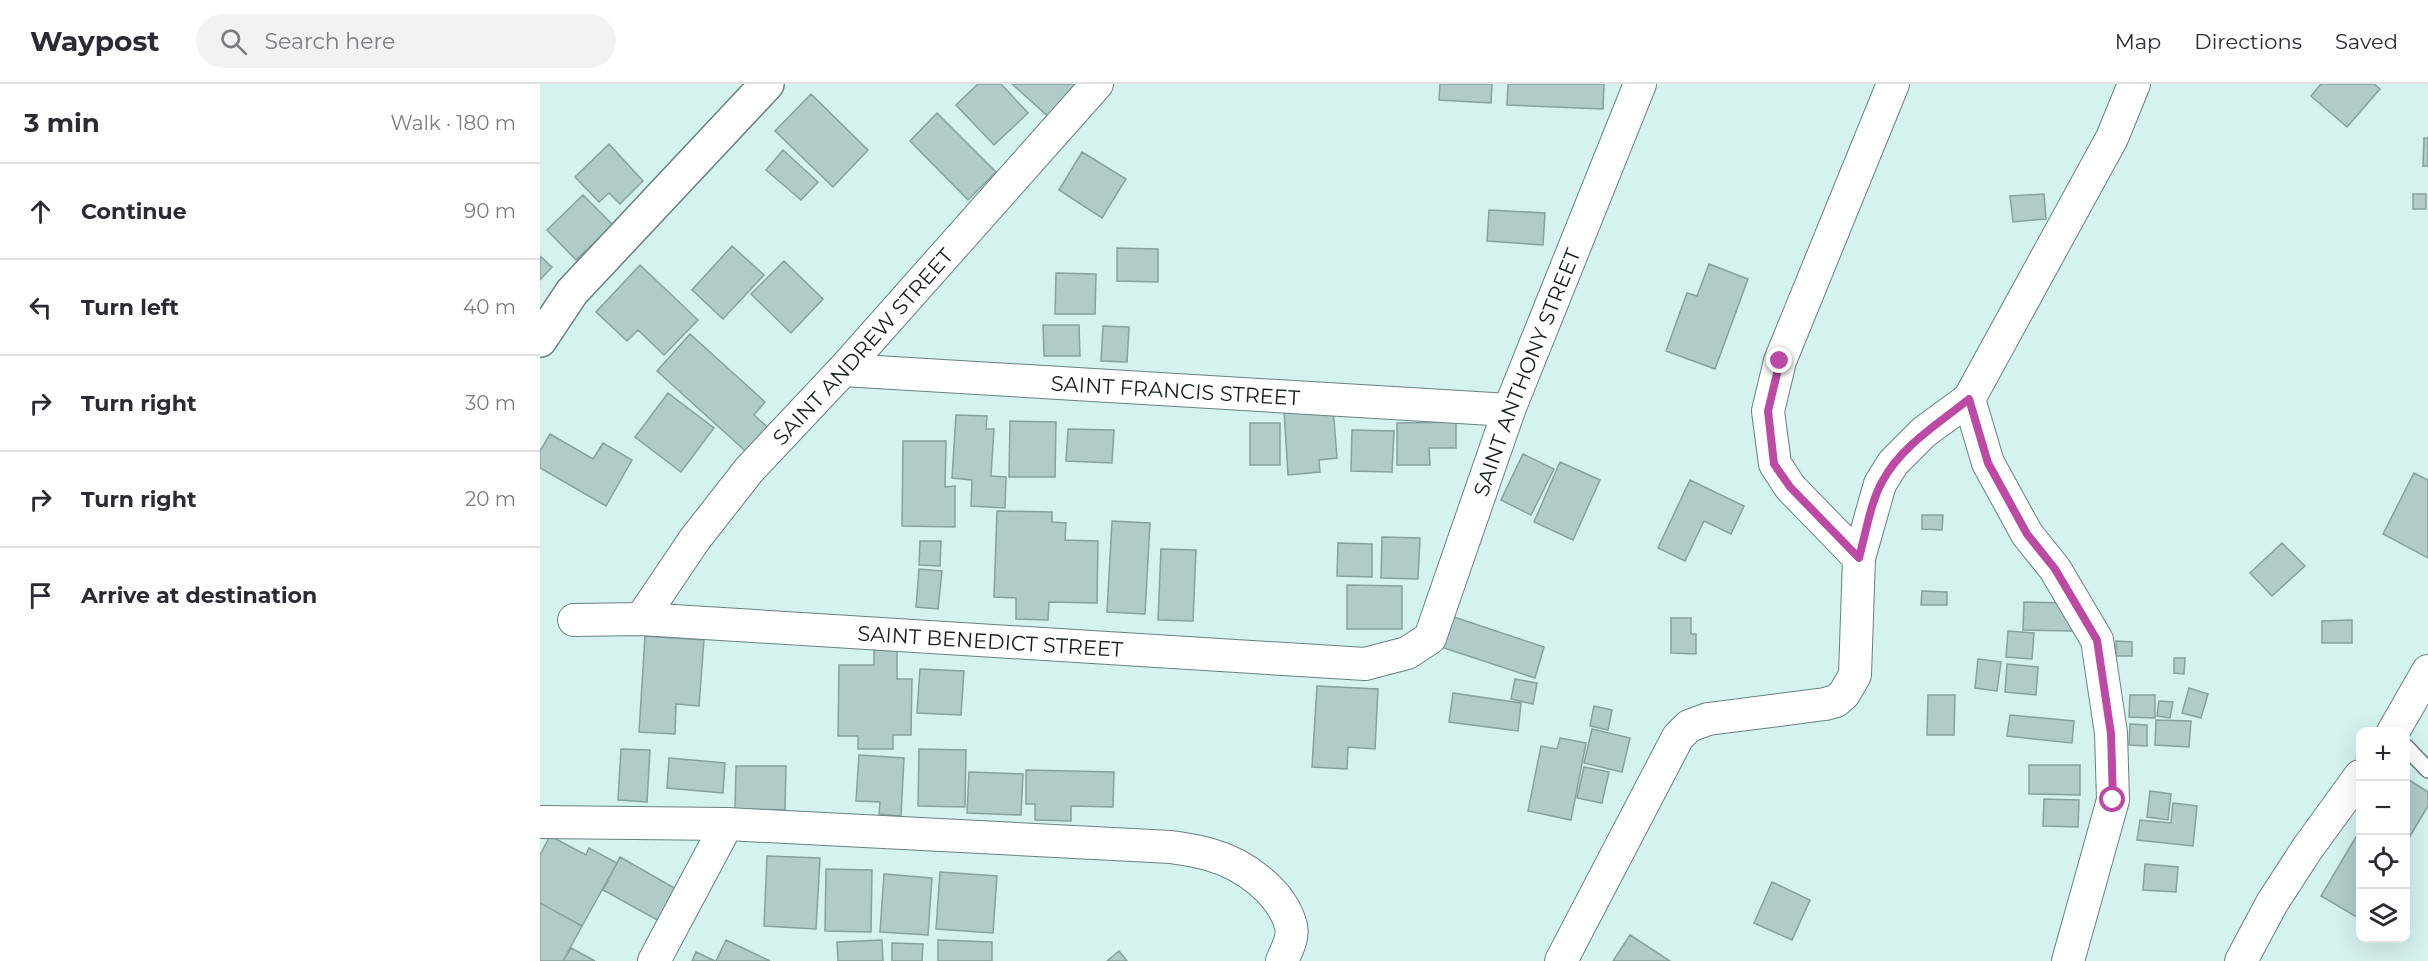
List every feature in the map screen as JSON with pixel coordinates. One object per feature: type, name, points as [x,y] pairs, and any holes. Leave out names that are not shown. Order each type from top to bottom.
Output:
[{"type":"main road","points":[[540,340],[572,292],[767,84]]},
{"type":"street","name":"SAINT ANDREW STREET","points":[[641,619],[695,539],[749,470],[843,369],[1097,84]]},
{"type":"street","name":"SAINT ANTHONY STREET","points":[[1407,653],[1430,638],[1509,410],[1640,84]]},
{"type":"street","points":[[1859,558],[1790,487],[1774,464],[1768,411],[1780,361],[1893,84]]},
{"type":"street","points":[[1561,961],[1678,737],[1689,726],[1708,719],[1826,704],[1836,701],[1844,694],[1855,675],[1859,558],[1880,484],[1893,463],[1924,432],[1969,399],[2112,138],[2134,84]]},
{"type":"street","name":"SAINT FRANCIS STREET","points":[[843,369],[1509,410]]},
{"type":"street","points":[[1969,399],[1988,463],[2027,534],[2055,569],[2097,640],[2111,734],[2113,800],[2068,961]]},
{"type":"street","name":"SAINT BENEDICT STREET","points":[[574,620],[641,619],[1365,664],[1407,653]]},
{"type":"street","points":[[2396,727],[2428,671]]},
{"type":"street","points":[[2241,961],[2278,894],[2307,849],[2357,781]]},
{"type":"street","points":[[540,822],[727,824],[1171,847],[1212,855],[1246,870],[1277,900],[1291,927],[1286,952]]},
{"type":"street","points":[[654,961],[727,824]]},
{"type":"lane","points":[[2410,751],[2428,770]]},
{"type":"building","points":[[978,84],[1001,84],[1028,113],[994,145],[956,105]]},
{"type":"building","points":[[1012,84],[1086,84],[1053,121]]},
{"type":"building","points":[[1440,84],[1492,84],[1491,103],[1439,100]]},
{"type":"building","points":[[1508,84],[1604,84],[1603,109],[1507,105]]},
{"type":"building","points":[[2321,84],[2374,84],[2380,89],[2347,127],[2311,96]]},
{"type":"building","points":[[811,94],[868,150],[833,187],[775,131]]},
{"type":"building","points":[[937,113],[996,172],[968,200],[910,141]]},
{"type":"building","points":[[2424,138],[2428,138],[2428,166],[2423,166]]},
{"type":"building","points":[[609,144],[643,181],[620,204],[609,193],[599,202],[575,177]]},
{"type":"building","points":[[783,150],[818,182],[801,200],[766,170]]},
{"type":"building","points":[[1082,152],[1126,179],[1102,218],[1059,190]]},
{"type":"building","points":[[2044,194],[2046,219],[2013,222],[2010,196]]},
{"type":"building","points":[[2413,194],[2426,194],[2426,209],[2413,209]]},
{"type":"building","points":[[583,195],[613,225],[576,260],[547,230]]},
{"type":"building","points":[[1489,210],[1545,213],[1543,245],[1487,241]]},
{"type":"building","points":[[732,246],[764,275],[723,319],[692,290]]},
{"type":"building","points":[[1117,248],[1158,249],[1158,282],[1117,281]]},
{"type":"building","points":[[540,256],[552,267],[540,280]]},
{"type":"building","points":[[784,261],[823,299],[791,333],[751,294]]},
{"type":"building","points":[[1709,264],[1748,279],[1715,369],[1666,351],[1687,293],[1697,296]]},
{"type":"building","points":[[640,265],[698,320],[664,355],[638,330],[627,341],[596,312]]},
{"type":"building","points":[[1056,273],[1096,274],[1095,314],[1055,314]]},
{"type":"building","points":[[1043,325],[1079,325],[1080,356],[1044,356]]},
{"type":"building","points":[[1103,326],[1129,327],[1127,362],[1101,361]]},
{"type":"building","points":[[690,334],[765,402],[754,415],[774,433],[752,457],[657,371]]},
{"type":"building","points":[[668,393],[714,428],[681,472],[635,437]]},
{"type":"building","points":[[1333,407],[1337,458],[1319,460],[1320,472],[1288,475],[1284,410]]},
{"type":"building","points":[[956,415],[987,416],[986,429],[994,429],[991,476],[1006,477],[1005,508],[971,506],[972,480],[952,478]]},
{"type":"building","points":[[1010,421],[1056,422],[1055,477],[1009,477]]},
{"type":"building","points":[[1456,422],[1456,448],[1429,448],[1430,465],[1397,465],[1397,423]]},
{"type":"building","points":[[1250,423],[1280,423],[1280,465],[1250,465]]},
{"type":"building","points":[[1068,429],[1114,430],[1112,463],[1066,461]]},
{"type":"building","points":[[1352,430],[1394,431],[1392,472],[1351,471]]},
{"type":"building","points":[[550,434],[593,459],[603,443],[632,460],[606,506],[540,468],[540,451]]},
{"type":"building","points":[[903,441],[946,441],[945,487],[955,486],[955,527],[902,526]]},
{"type":"building","points":[[1523,454],[1554,469],[1531,515],[1501,500]]},
{"type":"building","points":[[1560,462],[1600,480],[1573,540],[1534,522]]},
{"type":"building","points":[[2414,473],[2428,480],[2428,558],[2383,534]]},
{"type":"building","points":[[1690,480],[1744,506],[1731,534],[1704,521],[1685,561],[1658,548]]},
{"type":"building","points":[[997,511],[1052,512],[1052,522],[1066,523],[1065,540],[1098,541],[1097,603],[1049,602],[1048,620],[1016,619],[1016,598],[994,597]]},
{"type":"building","points":[[1922,515],[1943,515],[1942,530],[1922,529]]},
{"type":"building","points":[[1112,521],[1150,523],[1145,614],[1107,612]]},
{"type":"building","points":[[1382,537],[1420,538],[1418,579],[1381,578]]},
{"type":"building","points":[[920,541],[941,541],[940,566],[919,565]]},
{"type":"building","points":[[1338,543],[1372,544],[1372,577],[1337,576]]},
{"type":"building","points":[[2282,543],[2305,566],[2272,596],[2250,573]]},
{"type":"building","points":[[1161,549],[1196,550],[1193,621],[1158,620]]},
{"type":"building","points":[[919,569],[942,571],[938,609],[916,607]]},
{"type":"building","points":[[1347,585],[1402,586],[1402,629],[1347,629]]},
{"type":"building","points":[[1922,591],[1947,592],[1947,605],[1921,605]]},
{"type":"building","points":[[2024,602],[2073,603],[2072,631],[2023,630]]},
{"type":"building","points":[[1448,615],[1544,647],[1535,678],[1438,646]]},
{"type":"building","points":[[1671,618],[1691,618],[1691,634],[1696,634],[1696,654],[1671,653]]},
{"type":"building","points":[[2352,620],[2352,643],[2322,643],[2322,621]]},
{"type":"building","points":[[2008,631],[2034,633],[2032,659],[2006,657]]},
{"type":"building","points":[[645,636],[704,640],[699,706],[676,704],[675,734],[639,732]]},
{"type":"building","points":[[2116,641],[2132,642],[2132,656],[2116,656]]},
{"type":"building","points":[[874,644],[897,645],[897,679],[912,679],[911,735],[893,735],[893,749],[858,749],[858,736],[838,736],[839,665],[874,665]]},
{"type":"building","points":[[2174,658],[2185,658],[2184,674],[2174,673]]},
{"type":"building","points":[[1978,659],[2001,662],[1997,691],[1975,688]]},
{"type":"building","points":[[2007,664],[2038,667],[2036,695],[2005,692]]},
{"type":"building","points":[[920,669],[964,671],[961,715],[917,713]]},
{"type":"building","points":[[1515,679],[1537,683],[1533,704],[1511,699]]},
{"type":"building","points":[[1317,686],[1378,689],[1375,749],[1348,747],[1347,769],[1312,767]]},
{"type":"building","points":[[2189,688],[2208,694],[2201,718],[2182,713]]},
{"type":"building","points":[[1453,693],[1521,703],[1518,731],[1449,722]]},
{"type":"building","points":[[1928,695],[1955,695],[1954,735],[1927,735]]},
{"type":"building","points":[[2130,695],[2155,695],[2155,718],[2129,717]]},
{"type":"building","points":[[2159,701],[2173,702],[2170,718],[2157,716]]},
{"type":"building","points":[[1594,706],[1612,710],[1608,730],[1590,726]]},
{"type":"building","points":[[2010,715],[2074,721],[2072,743],[2007,736]]},
{"type":"building","points":[[2156,720],[2191,721],[2189,747],[2155,745]]},
{"type":"building","points":[[2130,724],[2147,725],[2147,746],[2129,745]]},
{"type":"building","points":[[1592,729],[1630,738],[1622,772],[1584,763]]},
{"type":"building","points":[[1560,738],[1586,743],[1571,820],[1528,811],[1541,746],[1557,749]]},
{"type":"building","points":[[621,749],[650,750],[647,802],[618,800]]},
{"type":"building","points":[[919,749],[966,750],[965,807],[918,806]]},
{"type":"building","points":[[859,755],[904,758],[901,816],[879,814],[880,802],[856,801]]},
{"type":"building","points":[[669,758],[725,763],[723,793],[667,788]]},
{"type":"building","points":[[2029,765],[2080,765],[2080,795],[2029,794]]},
{"type":"building","points":[[736,766],[786,766],[785,810],[735,809]]},
{"type":"building","points":[[1584,767],[1609,772],[1602,803],[1577,798]]},
{"type":"building","points":[[1026,770],[1114,772],[1113,807],[1071,806],[1071,821],[1035,820],[1035,804],[1026,804]]},
{"type":"building","points":[[969,772],[1023,774],[1021,815],[967,813]]},
{"type":"building","points":[[2410,781],[2428,792],[2428,806],[2410,836]]},
{"type":"building","points":[[2150,791],[2171,794],[2168,820],[2147,817]]},
{"type":"building","points":[[2044,799],[2079,800],[2078,827],[2043,826]]},
{"type":"building","points":[[2173,803],[2197,806],[2193,846],[2137,840],[2140,820],[2171,823]]},
{"type":"building","points":[[550,836],[586,855],[589,848],[617,863],[582,926],[540,903],[540,855]]},
{"type":"building","points":[[2356,837],[2356,917],[2321,896]]},
{"type":"building","points":[[767,856],[820,858],[816,929],[764,926]]},
{"type":"building","points":[[620,857],[685,894],[668,926],[603,890]]},
{"type":"building","points":[[2145,864],[2178,867],[2176,892],[2143,890]]},
{"type":"building","points":[[826,869],[872,870],[871,932],[825,931]]},
{"type":"building","points":[[940,872],[997,876],[993,933],[936,929]]},
{"type":"building","points":[[884,874],[932,878],[928,935],[880,932]]},
{"type":"building","points":[[1772,882],[1810,900],[1792,940],[1754,923]]},
{"type":"building","points":[[540,903],[582,926],[563,961],[540,961]]},
{"type":"building","points":[[1630,935],[1670,961],[1613,961]]},
{"type":"building","points":[[726,940],[770,961],[716,961]]},
{"type":"building","points":[[882,940],[883,961],[838,961],[837,942]]},
{"type":"building","points":[[938,940],[992,942],[992,961],[938,961]]},
{"type":"building","points":[[892,943],[923,944],[922,961],[892,961]]},
{"type":"building","points":[[571,948],[595,961],[563,961]]},
{"type":"building","points":[[1119,951],[1127,961],[1107,961]]},
{"type":"building","points":[[696,952],[715,961],[692,961]]},
{"type":"route","points":[[1780,361],[1768,411],[1774,464],[1790,487],[1859,558],[1880,484],[1893,463],[1924,432],[1969,399],[1988,463],[2027,534],[2055,569],[2097,640],[2111,734],[2113,800]]}]
